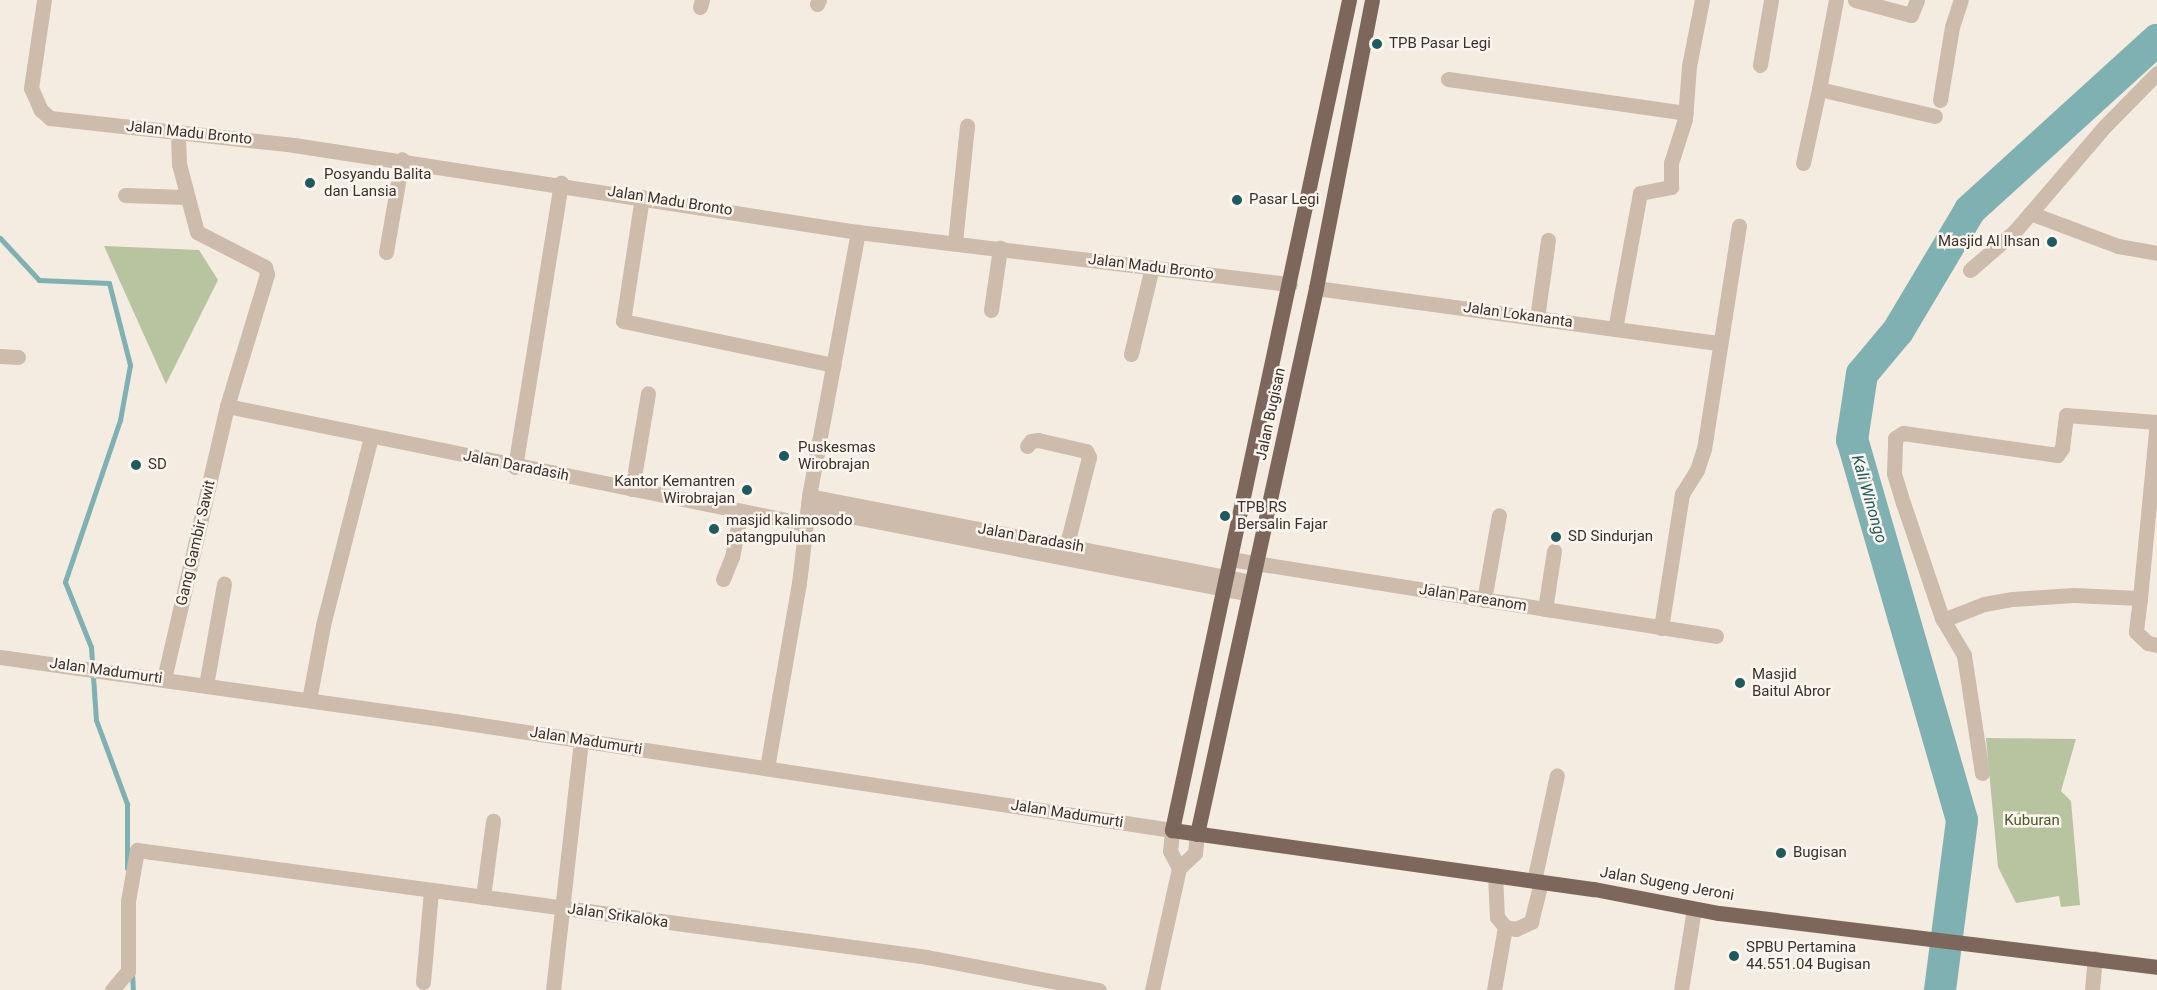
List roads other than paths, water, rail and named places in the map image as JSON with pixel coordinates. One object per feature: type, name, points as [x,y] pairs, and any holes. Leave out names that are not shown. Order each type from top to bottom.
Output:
[{"type":"main road","name":"Jalan Bugisan","points":[[1172,830],[1349,0]]},
{"type":"main road","name":"Jalan Bugisan","points":[[1197,834],[1316,288],[1372,0]]},
{"type":"main road","points":[[1290,284],[1316,288]]},
{"type":"main road","name":"Jalan Sugeng Jeroni","points":[[1172,830],[1537,881],[1694,909],[2157,967]]},
{"type":"street","name":"Jalan Madu Bronto","points":[[44,0],[30,88],[41,110],[50,118],[402,159],[858,231],[1290,284]]},
{"type":"street","points":[[1615,328],[1640,193],[1671,187],[1671,164],[1686,113],[1689,66],[1702,0]]},
{"type":"street","points":[[1760,65],[1771,0]]},
{"type":"street","points":[[1803,163],[1836,0]]},
{"type":"street","points":[[1855,0],[1914,7]]},
{"type":"street","points":[[1940,100],[1952,27],[1961,0]]},
{"type":"street","points":[[1970,270],[2030,213],[2105,126],[2157,73]]},
{"type":"street","points":[[1448,79],[1686,113]]},
{"type":"street","points":[[1819,89],[1935,116]]},
{"type":"street","points":[[955,242],[967,126]]},
{"type":"street","points":[[125,195],[186,196],[178,132]]},
{"type":"street","points":[[386,252],[402,159]]},
{"type":"street","points":[[515,467],[561,183]]},
{"type":"street","name":"Gang Gambir Sawit","points":[[164,679],[227,406],[266,270],[196,231],[186,196]]},
{"type":"street","points":[[642,197],[623,321],[833,365]]},
{"type":"street","points":[[2030,213],[2118,246],[2157,253]]},
{"type":"street","points":[[1661,628],[1682,494],[1697,470],[1704,449],[1739,226]]},
{"type":"street","points":[[767,768],[799,583],[809,502],[858,231]]},
{"type":"street","points":[[1537,318],[1548,240]]},
{"type":"street","points":[[991,310],[1000,248]]},
{"type":"street","points":[[1131,354],[1152,267]]},
{"type":"street","name":"Jalan Lokananta","points":[[1316,288],[1719,343]]},
{"type":"street","points":[[0,356],[18,357]]},
{"type":"street","points":[[632,489],[648,393]]},
{"type":"street","name":"Jalan Daradasih","points":[[227,406],[515,467],[806,524]]},
{"type":"street","points":[[1983,772],[1964,655],[1943,620],[1894,473],[1897,435],[2058,455],[2062,448],[2066,415],[2157,422],[2136,632],[2148,643],[2157,645]]},
{"type":"street","points":[[309,700],[323,625],[371,437]]},
{"type":"street","points":[[1027,447],[1030,441],[1038,440],[1086,451],[1089,456],[1067,544]]},
{"type":"street","name":"Jalan Daradasih","points":[[809,502],[1067,544],[1250,588]]},
{"type":"street","name":"Jalan Daradasih","points":[[809,502],[1225,582]]},
{"type":"street","points":[[723,579],[732,557],[741,511]]},
{"type":"street","points":[[1484,600],[1499,515]]},
{"type":"street","points":[[1545,609],[1554,551]]},
{"type":"street","name":"Jalan Pareanom","points":[[1230,559],[1716,636]]},
{"type":"street","points":[[206,685],[224,584]]},
{"type":"street","points":[[1943,620],[1984,604],[2013,599],[2073,595],[2140,598]]},
{"type":"street","name":"Jalan Madumurti","points":[[0,657],[110,670],[1172,830]]},
{"type":"street","points":[[553,990],[581,740]]},
{"type":"street","points":[[1495,875],[1497,917],[1505,927],[1516,929],[1531,922],[1557,775]]},
{"type":"street","points":[[483,897],[493,821]]},
{"type":"street","points":[[1172,830],[1170,850],[1179,868]]},
{"type":"street","points":[[1152,990],[1179,868],[1195,853],[1197,834]]},
{"type":"street","name":"Jalan Srikaloka","points":[[112,990],[128,970],[128,900],[137,850],[927,957],[1099,990]]},
{"type":"street","points":[[423,982],[431,890]]},
{"type":"street","points":[[1681,990],[1694,909]]},
{"type":"street","points":[[1494,990],[1505,927]]},
{"type":"street","points":[[2092,990],[2095,958]]},
{"type":"waterway","name":"Kali Winongo","points":[[1940,990],[1962,820],[1852,440],[1862,374],[1898,331],[1970,210],[2157,40]]},
{"type":"waterway","points":[[0,238],[39,280],[109,283],[130,365],[120,420],[65,582],[91,647],[96,720],[127,804],[127,868]]},
{"type":"waterway","points":[[132,973],[133,990]]},
{"type":"place","name":"TPB Pasar Legi","points":[[1377,44]]},
{"type":"place","name":"Posyandu Balita dan Lansia","points":[[310,183]]},
{"type":"place","name":"Pasar Legi","points":[[1237,200]]},
{"type":"place","name":"Masjid Al Ihsan","points":[[2052,242]]},
{"type":"place","name":"Puskesmas Wirobrajan","points":[[784,456]]},
{"type":"place","name":"SD","points":[[136,465]]},
{"type":"place","name":"Kantor Kemantren Wirobrajan","points":[[747,490]]},
{"type":"place","name":"TPB RS Bersalin Fajar","points":[[1225,516]]},
{"type":"place","name":"masjid kalimosodo patangpuluhan","points":[[714,529]]},
{"type":"place","name":"SD Sindurjan","points":[[1556,537]]},
{"type":"place","name":"Masjid Baitul Abror","points":[[1740,683]]},
{"type":"place","name":"Bugisan","points":[[1781,853]]},
{"type":"place","name":"SPBU Pertamina 44.551.04 Bugisan","points":[[1734,956]]},
{"type":"park label","name":"Kuburan","points":[[2032,821]]}]
